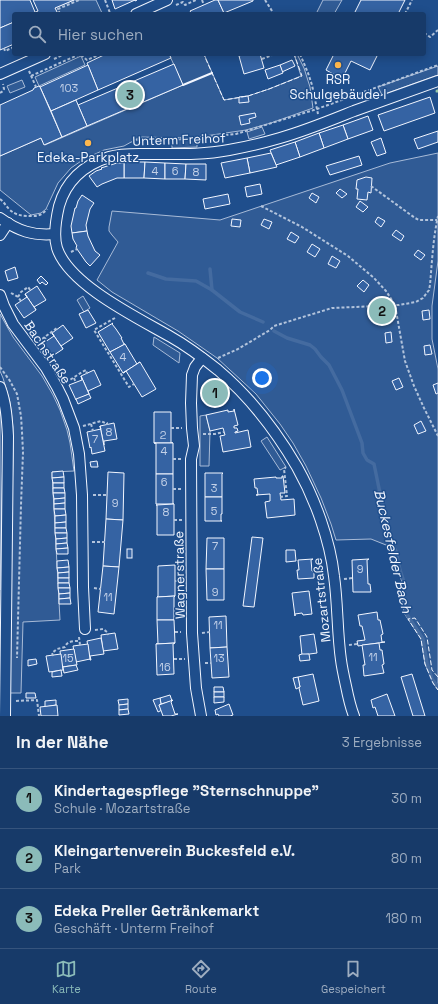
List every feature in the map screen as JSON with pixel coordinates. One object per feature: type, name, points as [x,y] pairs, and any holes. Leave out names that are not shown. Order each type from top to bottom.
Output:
[{"type":"street","points":[[142,12],[170,3]]},
{"type":"street","points":[[0,74],[40,56]]},
{"type":"street","name":"Unterm Freihof","points":[[55,234],[57,213],[63,193],[70,183],[80,172],[96,162],[111,156],[124,154],[208,153],[259,144],[304,130],[438,81]]},
{"type":"street","points":[[0,235],[4,220],[31,234],[55,234]]},
{"type":"street","name":"Mozartstraße","points":[[55,234],[56,246],[59,253],[73,273],[96,292],[174,339],[212,365],[225,376],[262,416],[294,462],[306,484],[327,540],[334,573],[341,660],[350,706],[354,716]]},
{"type":"street","name":"Bachstraße","points":[[0,295],[13,324],[46,368],[57,386],[74,428],[79,454],[82,495],[83,587],[89,630]]},
{"type":"street","name":"Wagnerstraße","points":[[201,716],[196,688],[192,631],[191,459],[194,446],[189,431],[192,428],[192,375],[195,367],[202,358]]},
{"type":"street","points":[[0,388],[7,416],[8,436],[5,716]]},
{"type":"path","points":[[59,12],[58,9],[79,0]]},
{"type":"path","points":[[105,0],[109,12]]},
{"type":"path","points":[[170,3],[183,2],[184,5],[196,0]]},
{"type":"path","points":[[202,0],[204,5]]},
{"type":"path","points":[[265,0],[273,12]]},
{"type":"path","points":[[406,12],[412,0]]},
{"type":"path","points":[[426,34],[430,37],[438,30]]},
{"type":"path","points":[[4,48],[5,51],[12,47]]},
{"type":"path","points":[[31,76],[76,56]]},
{"type":"path","points":[[82,56],[87,60],[97,56]]},
{"type":"path","points":[[262,59],[270,56]]},
{"type":"path","points":[[301,56],[312,85],[317,109]]},
{"type":"path","name":"Unterm Freihof","points":[[129,145],[140,138],[197,138],[236,134],[317,109],[438,65]]},
{"type":"path","points":[[30,73],[36,87]]},
{"type":"path","points":[[0,94],[4,89],[3,84]]},
{"type":"path","points":[[371,186],[415,218],[419,220],[437,220]]},
{"type":"path","points":[[0,204],[1,200]]},
{"type":"path","points":[[1,200],[16,215],[32,216]]},
{"type":"path","points":[[261,206],[302,227],[348,256],[374,278],[386,291],[395,305],[406,361],[414,386],[438,436]]},
{"type":"path","points":[[212,365],[217,358],[238,349],[270,330],[274,326],[332,308],[395,305],[416,302],[423,298],[429,290],[434,250],[433,242],[438,216]]},
{"type":"path","points":[[21,302],[18,298],[21,292],[28,287],[31,291]]},
{"type":"path","points":[[126,311],[94,330],[116,363],[129,387],[134,384]]},
{"type":"path","name":"Bachstraße","points":[[47,341],[44,337],[57,328],[58,329]]},
{"type":"path","name":"Bachstraße","points":[[76,383],[74,378],[75,376],[86,370],[87,374]]},
{"type":"path","points":[[93,431],[91,424],[101,421],[107,423],[107,425]]},
{"type":"path","points":[[171,428],[215,434],[224,432]]},
{"type":"path","points":[[173,459],[185,459]]},
{"type":"path","points":[[280,497],[287,496],[284,469],[294,462]]},
{"type":"path","points":[[173,489],[185,489]]},
{"type":"path","points":[[82,495],[107,495]]},
{"type":"path","name":"Mozartstraße","points":[[344,579],[352,578]]},
{"type":"path","name":"Wagnerstraße","points":[[174,608],[185,608]]},
{"type":"path","points":[[89,630],[103,629],[108,632],[108,634]]},
{"type":"path","name":"Wagnerstraße","points":[[175,632],[185,631]]},
{"type":"path","points":[[53,656],[52,652],[65,647],[69,642],[79,641],[80,645]]},
{"type":"path","name":"Mozartstraße","points":[[349,645],[357,644]]},
{"type":"path","points":[[174,659],[186,659]]},
{"type":"path","points":[[15,701],[37,700],[39,716]]},
{"type":"shaded area","points":[[74,0],[96,0],[102,12],[57,12],[55,8]]},
{"type":"shaded area","points":[[323,0],[342,0],[335,12],[317,12]]},
{"type":"shaded area","points":[[81,56],[85,65],[39,86],[35,77]]},
{"type":"shaded area","name":"Edeka-Parkplatz","points":[[170,56],[205,56],[224,100],[248,96],[301,76],[295,56],[298,56],[304,68],[310,87],[313,108],[246,130],[185,138],[140,137],[124,146],[104,150],[84,159],[71,168],[58,183],[46,209],[41,213],[31,215],[0,190],[0,156],[41,138],[45,145],[183,85]]},
{"type":"shaded area","points":[[438,66],[438,75],[382,95],[378,87]]},
{"type":"shaded area","points":[[22,80],[25,87],[10,93],[7,86]]},
{"type":"shaded area","points":[[262,127],[265,134],[249,139],[247,132]]},
{"type":"shaded area","points":[[197,139],[197,147],[172,148],[172,140]]},
{"type":"shaded area","points":[[438,153],[438,261],[432,306],[432,339],[438,369],[438,690],[433,683],[425,664],[421,639],[404,613],[402,582],[394,552],[391,547],[371,539],[336,540],[321,498],[306,466],[280,424],[256,394],[217,358],[178,331],[112,292],[97,280],[118,242],[109,231],[112,211],[220,220],[390,163]]},
{"type":"shaded area","points":[[83,296],[90,308],[84,312],[77,300]]},
{"type":"shaded area","points":[[0,314],[13,337],[42,376],[53,395],[67,430],[74,471],[52,472],[60,620],[23,622],[21,693],[10,693],[13,427],[10,402],[0,371]]},
{"type":"shaded area","points":[[154,337],[180,353],[179,363],[153,345]]},
{"type":"shaded area","points":[[0,409],[3,424],[3,448],[0,590]]},
{"type":"shaded area","points":[[206,415],[210,431],[209,466],[200,466],[200,416]]},
{"type":"shaded area","points":[[267,437],[286,467],[280,470],[261,441]]},
{"type":"building","points":[[0,0],[30,0],[35,12],[12,12],[12,23],[0,28]]},
{"type":"building","points":[[33,0],[74,0],[55,8],[57,12],[36,12],[38,11]]},
{"type":"building","points":[[112,0],[135,0],[115,9]]},
{"type":"building","points":[[218,0],[224,12],[191,12],[190,11]]},
{"type":"building","points":[[218,0],[253,0],[226,12],[224,12]]},
{"type":"building","points":[[361,0],[405,0],[399,12],[355,12]]},
{"type":"building","points":[[12,23],[12,45],[0,50],[0,28]]},
{"type":"building","points":[[102,56],[170,56],[171,58],[98,90],[87,63]]},
{"type":"building","points":[[239,56],[261,56],[264,68],[244,74]]},
{"type":"building","name":"RSR Schulgebäude I","points":[[333,56],[377,56],[370,70],[351,61],[342,79],[326,70]]},
{"type":"building","points":[[292,60],[295,66],[282,72],[280,65]]},
{"type":"building","points":[[174,64],[183,85],[87,126],[78,105]]},
{"type":"building","points":[[88,65],[98,90],[51,111],[40,87]]},
{"type":"building","points":[[280,65],[283,73],[268,79],[265,70]]},
{"type":"building","points":[[39,86],[62,137],[44,145],[41,138],[0,156],[0,105]]},
{"type":"building","points":[[248,96],[249,102],[239,103],[239,97]]},
{"type":"building","points":[[430,97],[435,113],[384,131],[378,115]]},
{"type":"building","points":[[76,100],[87,126],[62,137],[51,111]]},
{"type":"building","points":[[255,113],[256,117],[249,119],[250,123],[241,125],[239,116]]},
{"type":"building","points":[[368,116],[373,130],[348,139],[343,125]]},
{"type":"building","points":[[343,125],[348,139],[324,148],[319,133]]},
{"type":"building","points":[[438,131],[438,142],[418,149],[414,139]]},
{"type":"building","points":[[319,133],[324,148],[300,157],[295,142]]},
{"type":"building","points":[[381,138],[386,153],[377,156],[371,142]]},
{"type":"building","points":[[295,142],[300,157],[276,165],[270,150]]},
{"type":"building","points":[[271,153],[277,167],[250,173],[247,158]]},
{"type":"building","points":[[359,156],[362,165],[330,175],[326,166]]},
{"type":"building","points":[[247,158],[250,173],[225,178],[221,163]]},
{"type":"building","points":[[124,162],[145,162],[144,178],[124,178]]},
{"type":"building","points":[[145,162],[165,163],[165,179],[144,178]]},
{"type":"building","points":[[117,163],[124,163],[124,178],[117,178],[97,187],[89,176],[102,169],[101,168]]},
{"type":"building","points":[[165,163],[186,164],[185,179],[165,179]]},
{"type":"building","points":[[186,164],[206,164],[206,180],[185,179]]},
{"type":"building","points":[[366,177],[372,178],[371,193],[368,192],[367,200],[357,199],[357,180]]},
{"type":"building","points":[[260,184],[262,194],[247,197],[245,187]]},
{"type":"building","points":[[340,189],[347,194],[342,198],[336,193]]},
{"type":"building","points":[[312,193],[319,197],[316,203],[309,198]]},
{"type":"building","points":[[228,194],[230,204],[205,209],[203,199]]},
{"type":"building","points":[[82,195],[94,203],[90,209],[86,225],[87,231],[72,233],[71,226],[75,208]]},
{"type":"building","points":[[360,201],[368,207],[363,212],[356,207]]},
{"type":"building","points":[[378,217],[385,221],[381,227],[375,222]]},
{"type":"building","points":[[232,219],[241,220],[240,227],[231,226]]},
{"type":"building","points":[[264,219],[272,222],[269,229],[261,225]]},
{"type":"building","points":[[396,230],[404,236],[401,241],[392,235]]},
{"type":"building","points":[[87,231],[95,251],[100,255],[90,266],[77,249],[72,233]]},
{"type":"building","points":[[291,232],[299,237],[295,243],[287,239]]},
{"type":"building","points":[[312,244],[320,249],[315,257],[307,252]]},
{"type":"building","points":[[418,250],[425,255],[421,260],[414,255]]},
{"type":"building","points":[[332,256],[340,261],[336,268],[328,264]]},
{"type":"building","points":[[15,267],[18,278],[8,281],[5,271]]},
{"type":"building","points":[[41,276],[48,283],[46,285],[42,282],[40,284],[37,280]]},
{"type":"building","points":[[363,280],[369,285],[364,292],[357,286]]},
{"type":"building","points":[[37,286],[46,300],[34,307],[36,310],[25,294]]},
{"type":"building","points":[[25,294],[36,310],[24,318],[15,305],[27,297]]},
{"type":"building","points":[[88,310],[96,323],[86,328],[79,314]]},
{"type":"building","points":[[429,310],[430,319],[423,320],[422,311]]},
{"type":"building","points":[[113,323],[112,324],[125,344],[110,352],[98,332]]},
{"type":"building","points":[[63,325],[73,338],[61,346],[63,349],[52,333]]},
{"type":"building","points":[[391,332],[392,342],[386,343],[385,333]]},
{"type":"building","points":[[52,333],[63,349],[51,357],[42,344],[54,336]]},
{"type":"building","points":[[125,344],[137,364],[123,373],[110,352]]},
{"type":"building","points":[[430,345],[432,354],[425,355],[424,346]]},
{"type":"building","points":[[140,362],[156,389],[142,397],[126,371]]},
{"type":"building","points":[[94,370],[101,385],[88,391],[89,394],[81,376]]},
{"type":"building","points":[[81,376],[89,394],[76,400],[69,385],[82,380]]},
{"type":"building","points":[[399,378],[403,387],[396,390],[392,381]]},
{"type":"building","points":[[438,383],[438,393],[436,394],[433,385]]},
{"type":"building","points":[[89,394],[91,398],[78,404],[76,399]]},
{"type":"building","points":[[234,409],[238,425],[234,426],[234,428],[237,428],[238,431],[235,433],[248,430],[251,447],[223,452],[220,436],[225,435],[223,428],[210,431],[206,415],[228,410],[228,412],[234,411]]},
{"type":"building","points":[[154,412],[171,412],[171,443],[154,443]]},
{"type":"building","points":[[421,421],[426,431],[418,434],[414,425]]},
{"type":"building","points":[[114,423],[117,439],[104,441],[104,445],[100,426]]},
{"type":"building","points":[[101,429],[105,451],[92,454],[87,432]]},
{"type":"building","points":[[156,443],[173,443],[173,474],[156,474]]},
{"type":"building","points":[[97,461],[98,467],[91,467],[90,462]]},
{"type":"building","points":[[63,471],[64,477],[52,478],[52,472]]},
{"type":"building","points":[[108,472],[124,473],[123,520],[106,519]]},
{"type":"building","points":[[205,473],[223,473],[222,497],[205,497]]},
{"type":"building","points":[[156,474],[173,474],[173,504],[156,504]]},
{"type":"building","points":[[283,476],[285,493],[280,493],[281,500],[294,499],[295,515],[267,518],[265,502],[270,501],[270,494],[258,495],[257,488],[255,488],[254,479],[276,477],[282,478]]},
{"type":"building","points":[[64,477],[64,483],[53,483],[52,478]]},
{"type":"building","points":[[53,483],[64,483],[64,488],[53,488]]},
{"type":"building","points":[[53,488],[64,488],[65,493],[53,493]]},
{"type":"building","points":[[53,493],[65,493],[65,498],[54,499]]},
{"type":"building","points":[[205,497],[222,497],[221,521],[205,521]]},
{"type":"building","points":[[65,498],[65,503],[54,504],[54,499]]},
{"type":"building","points":[[65,503],[65,509],[54,509],[54,504]]},
{"type":"building","points":[[174,504],[174,535],[157,535],[156,505]]},
{"type":"building","points":[[54,509],[65,509],[66,515],[55,516]]},
{"type":"building","points":[[66,515],[66,522],[55,523],[55,516]]},
{"type":"building","points":[[106,519],[123,520],[119,567],[103,566]]},
{"type":"building","points":[[66,522],[66,528],[55,528],[55,523]]},
{"type":"building","points":[[55,528],[66,528],[67,533],[55,533]]},
{"type":"building","points":[[55,533],[67,533],[67,538],[56,539]]},
{"type":"building","points":[[252,537],[263,538],[254,607],[243,606]]},
{"type":"building","points":[[67,538],[67,543],[56,544],[56,539]]},
{"type":"building","points":[[207,538],[224,538],[224,569],[206,569]]},
{"type":"building","points":[[67,543],[68,548],[56,549],[56,544]]},
{"type":"building","points":[[68,548],[68,554],[57,554],[56,549]]},
{"type":"building","points":[[127,549],[132,549],[132,558],[127,558]]},
{"type":"building","points":[[286,550],[295,550],[296,561],[286,562]]},
{"type":"building","points":[[313,559],[311,560],[314,578],[298,579],[298,560]]},
{"type":"building","points":[[369,559],[367,560],[368,584],[370,584],[371,592],[353,592],[352,560]]},
{"type":"building","points":[[68,560],[69,567],[57,568],[57,561]]},
{"type":"building","points":[[175,565],[175,596],[157,597],[158,566]]},
{"type":"building","points":[[103,566],[119,567],[114,614],[98,612]]},
{"type":"building","points":[[69,567],[69,572],[58,573],[57,568]]},
{"type":"building","points":[[206,569],[224,569],[224,600],[207,600]]},
{"type":"building","points":[[69,572],[69,578],[58,578],[58,573]]},
{"type":"building","points":[[58,578],[69,578],[69,583],[58,583]]},
{"type":"building","points":[[58,583],[69,583],[70,588],[58,588]]},
{"type":"building","points":[[58,588],[70,588],[70,593],[59,594]]},
{"type":"building","points":[[309,591],[312,614],[303,615],[302,613],[295,614],[295,616],[292,593]]},
{"type":"building","points":[[70,593],[70,598],[59,599],[59,594]]},
{"type":"building","points":[[175,596],[174,620],[157,620],[157,597]]},
{"type":"building","points":[[70,598],[71,604],[59,604],[59,599]]},
{"type":"building","points":[[377,612],[383,634],[381,635],[382,642],[385,642],[358,646],[357,641],[365,640],[358,615]]},
{"type":"building","points":[[226,616],[227,647],[210,648],[209,617]]},
{"type":"building","points":[[157,620],[174,620],[175,643],[158,644]]},
{"type":"building","points":[[115,633],[118,649],[103,651],[101,635]]},
{"type":"building","points":[[314,634],[317,653],[302,655],[300,636]]},
{"type":"building","points":[[101,638],[104,654],[90,656],[90,660],[87,641]]},
{"type":"building","points":[[175,643],[173,644],[174,674],[157,675],[156,644]]},
{"type":"building","points":[[379,643],[380,650],[382,650],[384,664],[382,665],[384,673],[364,676],[363,665],[365,665],[362,645]]},
{"type":"building","points":[[88,644],[90,659],[76,662],[73,646]]},
{"type":"building","points":[[227,647],[229,677],[212,678],[210,648]]},
{"type":"building","points":[[74,649],[77,665],[62,667],[60,651]]},
{"type":"building","points":[[61,654],[63,670],[49,672],[46,656]]},
{"type":"building","points":[[309,654],[310,660],[300,661],[299,655]]},
{"type":"building","points":[[36,659],[37,664],[28,666],[28,660]]},
{"type":"building","points":[[76,665],[78,670],[64,673],[63,667]]},
{"type":"building","points":[[61,670],[62,676],[52,677],[52,672]]},
{"type":"building","points":[[313,674],[319,701],[303,705],[298,677]]},
{"type":"building","points":[[412,674],[425,716],[413,716],[401,677]]},
{"type":"building","points":[[298,677],[300,687],[296,689],[293,678]]},
{"type":"building","points":[[214,687],[223,687],[224,692],[214,692]]},
{"type":"building","points":[[214,692],[224,692],[224,697],[214,697]]},
{"type":"building","points":[[26,693],[35,693],[36,698],[26,698]]},
{"type":"building","points":[[387,694],[395,716],[378,716],[375,707],[373,708],[371,700]]},
{"type":"building","points":[[170,695],[172,701],[161,704],[160,698]]},
{"type":"building","points":[[214,697],[224,697],[224,702],[214,703]]},
{"type":"building","points":[[160,698],[161,704],[159,705],[162,710],[158,712],[153,700]]},
{"type":"building","points":[[128,699],[128,704],[119,705],[118,700]]},
{"type":"building","points":[[56,700],[56,705],[45,707],[45,701]]},
{"type":"building","points":[[173,700],[171,702],[175,714],[178,714],[163,716],[159,705]]},
{"type":"building","points":[[128,704],[128,709],[119,710],[119,705]]},
{"type":"building","points":[[229,704],[233,715],[216,715],[215,710]]},
{"type":"building","points":[[57,705],[58,716],[41,716],[40,707]]},
{"type":"building","points":[[128,709],[129,714],[119,715],[119,710]]},
{"type":"waterway","points":[[210,269],[212,290]]},
{"type":"waterway","name":"Buckesfelder Bach","points":[[148,273],[166,279],[196,281],[212,290],[240,312],[263,322]]},
{"type":"waterway","name":"Buckesfelder Bach","points":[[274,331],[287,338],[310,345],[315,349],[329,365],[342,390],[362,443],[363,453],[367,460],[374,464],[388,537],[396,551],[404,582],[406,613],[423,639],[427,663],[432,679],[438,687]]},
{"type":"hedge","points":[[438,91],[438,94]]},
{"type":"fence","points":[[204,56],[224,100],[248,96],[302,76],[295,56]]},
{"type":"fence","points":[[438,677],[432,670],[427,637],[415,618],[408,619],[421,639],[425,664],[433,683],[438,690]]},
{"type":"wall","points":[[183,85],[212,73]]},
{"type":"place","name":"RSR Schulgebäude I","points":[[338,65]]},
{"type":"place","name":"Edeka Preller Getränkemarkt","points":[[130,95]]},
{"type":"place","name":"Edeka-Parkplatz","points":[[88,143]]},
{"type":"place","name":"Kleingartenverein Buckesfeld e.V.","points":[[382,311]]},
{"type":"place","name":"Kindertagespflege \"Sternschnuppe\"","points":[[215,393]]}]
